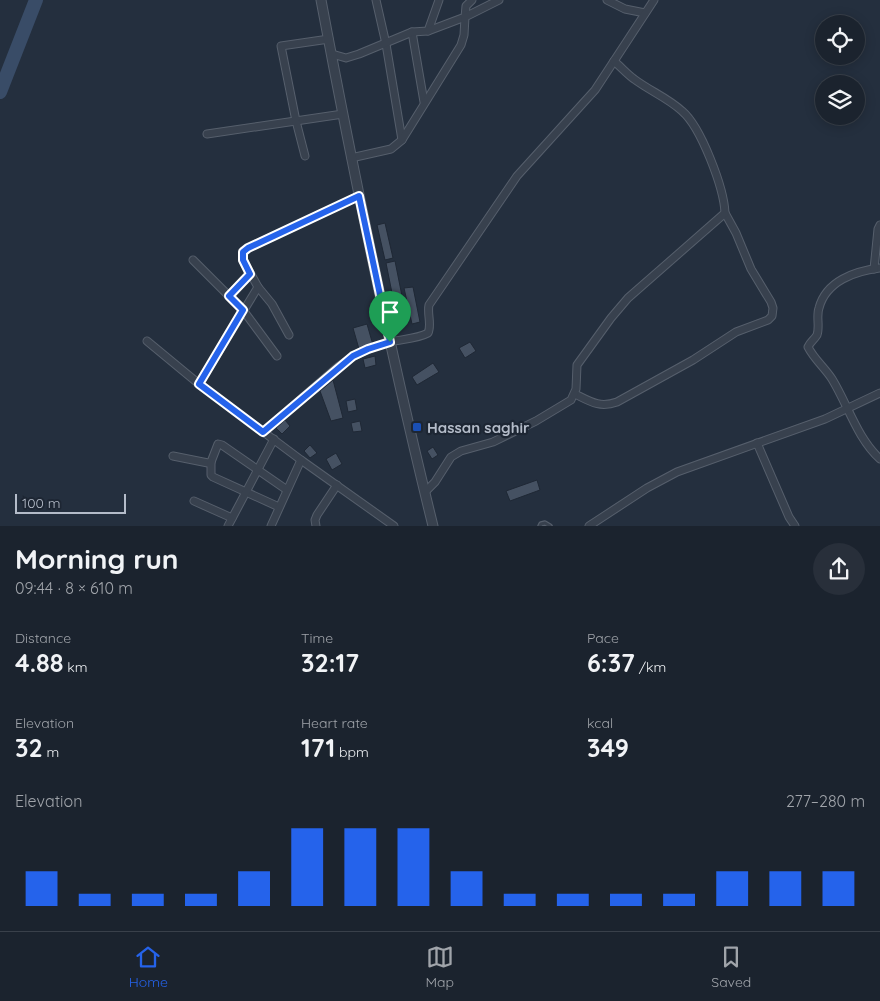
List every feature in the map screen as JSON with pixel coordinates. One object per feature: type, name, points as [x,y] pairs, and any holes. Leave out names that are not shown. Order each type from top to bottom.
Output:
[{"type":"street","points":[[322,0],[359,196],[390,342],[433,526]]},
{"type":"street","points":[[376,0],[386,44],[402,140]]},
{"type":"street","points":[[428,31],[439,0]]},
{"type":"street","points":[[351,158],[391,149],[402,140],[461,45],[464,35],[466,6],[472,0]]},
{"type":"street","points":[[332,54],[346,58],[359,54],[412,32],[428,31],[499,0]]},
{"type":"street","points":[[607,0],[625,9],[645,13]]},
{"type":"street","points":[[263,432],[353,356],[390,342],[428,333],[430,330],[429,305],[479,230],[517,176],[595,90],[654,0]]},
{"type":"street","points":[[412,32],[424,102]]},
{"type":"street","points":[[305,156],[281,46],[329,39]]},
{"type":"street","points":[[575,394],[597,404],[608,405],[617,402],[692,360],[736,332],[768,320],[772,316],[773,308],[751,269],[736,233],[725,213],[720,183],[701,140],[684,112],[660,94],[634,79],[614,61]]},
{"type":"street","points":[[207,134],[343,114]]},
{"type":"street","points":[[289,335],[272,304],[250,274],[242,256],[243,252],[359,196]]},
{"type":"street","points":[[425,492],[451,457],[461,451],[494,442],[536,421],[571,400],[575,394],[577,365],[611,318],[628,298],[725,213]]},
{"type":"street","points":[[880,225],[877,235],[877,269],[848,275],[826,293],[818,311],[817,334],[809,344],[809,350],[831,377],[863,437],[880,459]]},
{"type":"street","points":[[193,260],[243,310],[277,356]]},
{"type":"street","points":[[229,296],[250,274]]},
{"type":"street","points":[[199,384],[258,287]]},
{"type":"street","points":[[147,342],[263,432],[394,526]]},
{"type":"street","points":[[588,526],[647,488],[677,472],[825,419],[880,393]]},
{"type":"street","points":[[228,526],[274,439]]},
{"type":"street","points":[[757,443],[789,517],[795,526]]},
{"type":"street","points":[[279,507],[211,475],[211,462],[218,444],[287,490]]},
{"type":"street","points":[[174,456],[211,462]]},
{"type":"street","points":[[270,526],[301,460]]},
{"type":"street","points":[[316,526],[315,520],[317,515],[337,485]]},
{"type":"street","points":[[194,501],[232,518]]},
{"type":"lane","points":[[540,526],[545,523],[550,526]]},
{"type":"building","points":[[385,223],[393,258],[385,260],[377,225]]},
{"type":"building","points":[[395,261],[402,296],[393,298],[386,263]]},
{"type":"building","points":[[413,287],[420,322],[412,324],[404,288]]},
{"type":"building","points":[[367,324],[373,345],[359,349],[353,328]]},
{"type":"building","points":[[470,342],[476,351],[465,358],[459,348]]},
{"type":"building","points":[[375,356],[376,365],[365,368],[363,359]]},
{"type":"building","points":[[433,363],[439,372],[417,385],[412,377]]},
{"type":"building","points":[[333,380],[343,418],[331,421],[320,391]]},
{"type":"building","points":[[355,399],[357,410],[348,412],[346,401]]},
{"type":"building","points":[[285,420],[290,426],[282,434],[276,428]]},
{"type":"building","points":[[360,421],[362,431],[353,432],[351,423]]},
{"type":"building","points":[[310,445],[317,453],[310,458],[304,451]]},
{"type":"building","points":[[433,447],[438,455],[432,459],[427,451]]},
{"type":"building","points":[[336,453],[342,464],[332,470],[326,459]]},
{"type":"building","points":[[537,480],[540,490],[510,501],[506,491]]},
{"type":"waterway","points":[[0,92],[36,0]]},
{"type":"place","name":"Hassan saghir","points":[[417,427]]},
{"type":"route","points":[[359,196],[390,342],[353,356],[263,432],[199,384],[243,310],[229,296],[250,274],[243,260],[243,252],[359,196]]}]
